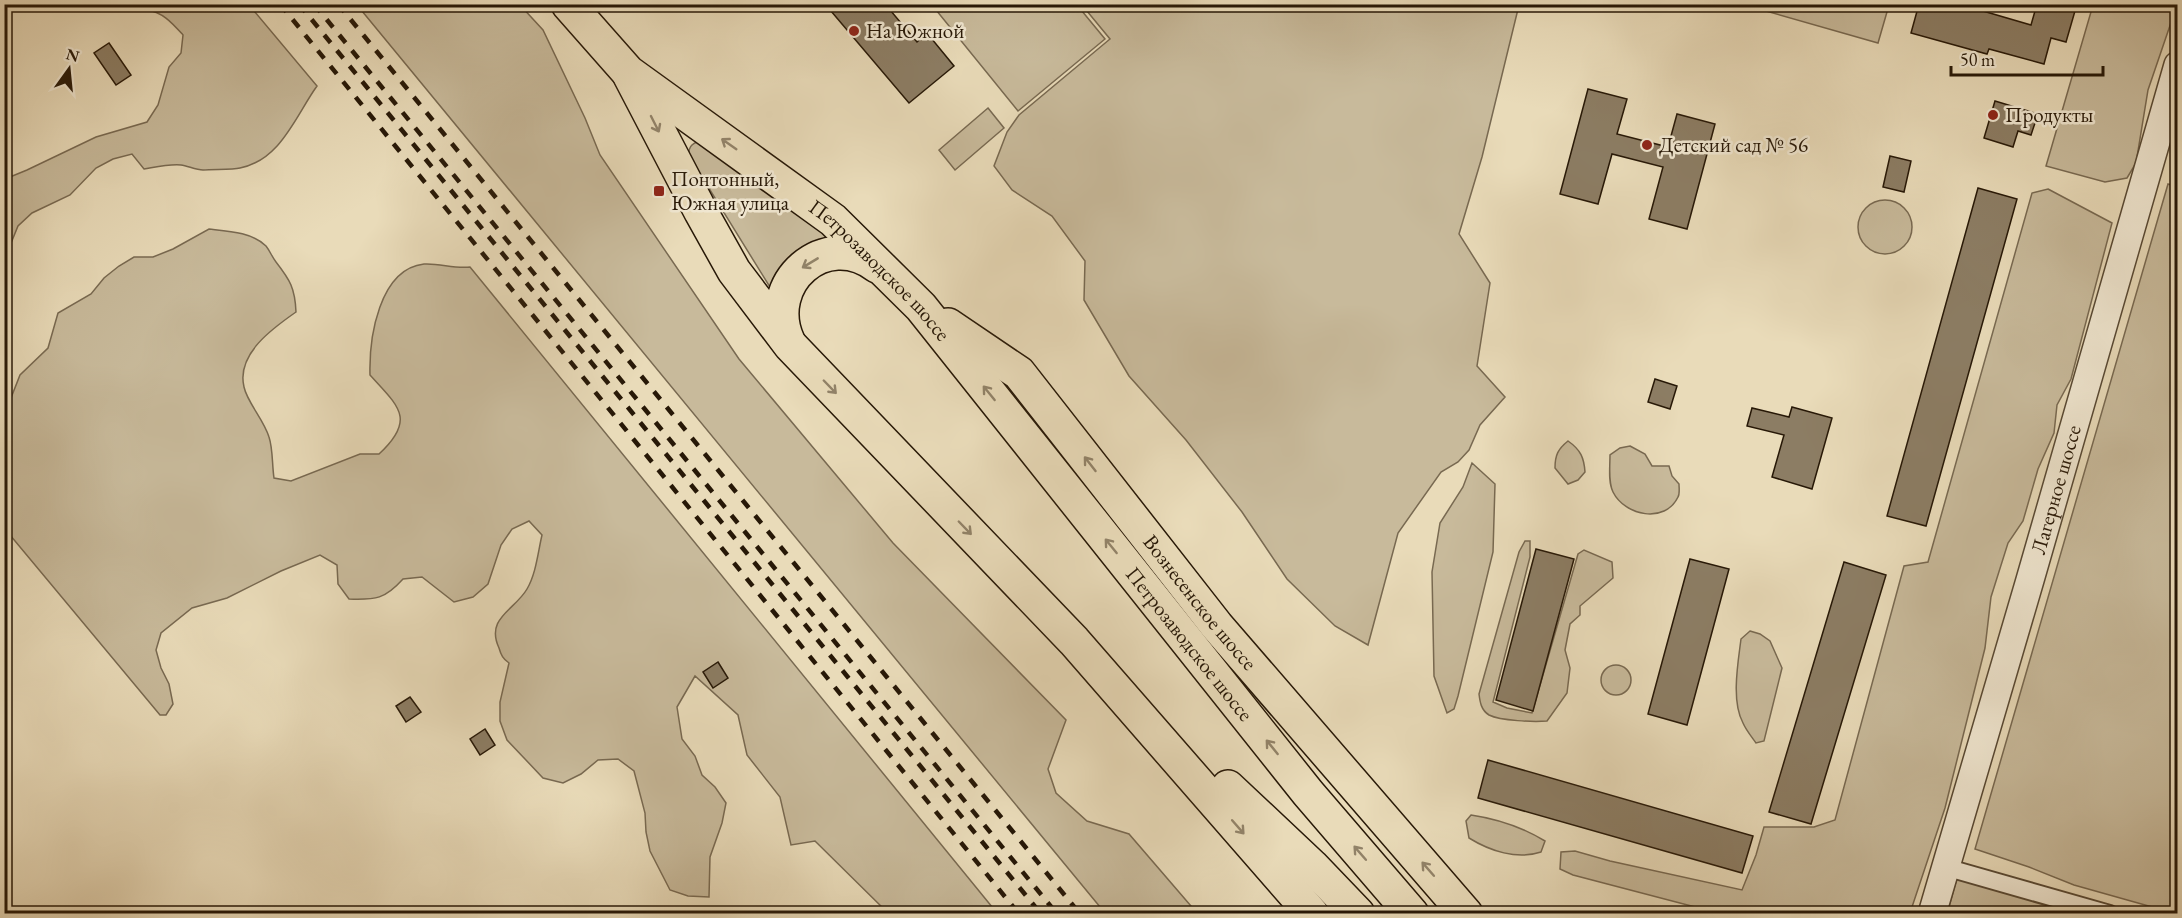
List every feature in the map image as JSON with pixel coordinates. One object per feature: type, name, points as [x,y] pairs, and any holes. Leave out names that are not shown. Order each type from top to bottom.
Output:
[{"type":"main road","points":[[568,4],[628,72],[734,271],[790,345],[1074,641],[1312,914]]},
{"type":"main road","name":"Петрозаводское шоссе","points":[[628,72],[833,220],[921,307],[1308,793],[1412,914]]},
{"type":"main road","points":[[790,345],[782,325],[782,303],[786,289],[803,266],[829,254],[844,253],[858,256],[883,270]]},
{"type":"main road","name":"Вознесенское шоссе","points":[[921,307],[1019,373],[1217,626],[1466,914]]},
{"type":"main road","points":[[1074,641],[1312,866],[1358,914]]},
{"type":"street","name":"Лагерное шоссе","points":[[1932,914],[2178,65]]},
{"type":"street","points":[[1946,867],[2110,914]]},
{"type":"shaded area","points":[[123,5],[249,5],[317,86],[277,146],[254,163],[232,169],[200,170],[176,165],[144,169],[132,154],[113,159],[96,168],[70,195],[32,213],[18,226],[11,243],[5,250],[5,179],[96,137],[147,122],[158,105],[169,67],[181,53],[183,35],[158,13]]},
{"type":"shaded area","points":[[357,5],[520,5],[543,30],[600,155],[739,359],[893,543],[1066,720],[1048,769],[1056,793],[1087,821],[1129,834],[1197,913],[1105,913]]},
{"type":"shaded area","points":[[932,5],[1077,5],[1105,39],[1018,111]]},
{"type":"shaded area","points":[[1082,5],[1519,5],[1482,157],[1459,234],[1490,283],[1477,366],[1505,397],[1480,425],[1469,450],[1458,462],[1441,472],[1398,533],[1368,645],[1335,626],[1287,579],[1242,512],[1186,440],[1129,376],[1084,300],[1085,261],[1052,216],[1012,190],[994,166],[1007,132],[1019,115],[1110,39]]},
{"type":"shaded area","points":[[1745,5],[1889,5],[1878,43]]},
{"type":"shaded area","points":[[2093,5],[2177,5],[2148,90],[2136,163],[2127,178],[2105,182],[2046,166]]},
{"type":"shaded area","points":[[988,108],[1004,128],[955,170],[939,150]]},
{"type":"shaded area","points":[[699,141],[834,239],[773,292],[689,156],[691,147]]},
{"type":"shaded area","points":[[2168,184],[2178,187],[2177,914],[2074,885],[1975,849]]},
{"type":"shaded area","points":[[2048,189],[2112,223],[2071,379],[2057,405],[2054,433],[2038,469],[2023,521],[2008,543],[1991,597],[1985,648],[1945,808],[1910,913],[1718,913],[1573,875],[1560,869],[1561,852],[1575,851],[1742,890],[1764,827],[1814,827],[1835,820],[1904,566],[1928,562],[2032,193]]},
{"type":"shaded area","points":[[1880,200],[1890,200],[1900,204],[1908,212],[1912,227],[1908,242],[1900,250],[1890,254],[1880,254],[1870,250],[1862,242],[1858,232],[1858,222],[1862,212],[1870,204]]},
{"type":"shaded area","points":[[209,229],[239,233],[260,241],[285,274],[293,290],[296,312],[258,343],[251,353],[243,375],[246,393],[269,437],[274,478],[291,481],[360,454],[379,454],[391,442],[398,431],[399,413],[389,396],[370,375],[375,325],[387,292],[396,278],[409,269],[424,264],[470,267],[997,913],[888,913],[815,841],[791,845],[780,797],[747,755],[738,715],[695,676],[677,707],[682,739],[695,756],[702,775],[715,787],[726,803],[722,823],[710,857],[709,897],[688,896],[670,890],[650,851],[645,813],[634,771],[618,759],[598,760],[581,774],[563,783],[543,778],[507,740],[500,721],[500,702],[509,663],[501,653],[496,638],[496,629],[503,615],[522,596],[533,577],[542,535],[529,521],[512,529],[501,545],[488,584],[473,597],[454,602],[422,577],[403,579],[391,591],[379,597],[349,599],[338,584],[337,565],[320,555],[281,571],[227,598],[192,608],[161,633],[156,650],[169,684],[173,704],[166,715],[160,715],[5,529],[5,421],[20,375],[48,348],[58,313],[91,294],[104,278],[134,257],[153,257]]},
{"type":"shaded area","points":[[1568,441],[1581,455],[1585,472],[1578,480],[1568,484],[1555,468],[1558,453]]},
{"type":"shaded area","points":[[1630,446],[1645,454],[1652,466],[1669,466],[1672,476],[1679,484],[1678,497],[1672,506],[1664,511],[1645,514],[1635,511],[1626,507],[1613,492],[1610,479],[1610,455],[1620,448]]},
{"type":"shaded area","points":[[1472,463],[1495,484],[1493,552],[1458,696],[1454,709],[1447,713],[1434,676],[1432,572],[1440,523],[1463,487]]},
{"type":"shaded area","points":[[1525,541],[1530,541],[1530,557],[1493,702],[1507,708],[1532,713],[1578,554],[1584,550],[1612,562],[1613,578],[1580,606],[1580,615],[1570,624],[1565,650],[1570,668],[1567,693],[1547,721],[1509,720],[1494,717],[1486,713],[1480,703],[1479,694],[1519,552]]},
{"type":"shaded area","points":[[1750,631],[1770,641],[1782,668],[1764,741],[1756,743],[1739,714],[1736,693],[1741,639]]},
{"type":"shaded area","points":[[1616,665],[1627,669],[1631,680],[1627,691],[1616,695],[1605,691],[1601,680],[1605,669]]},
{"type":"shaded area","points":[[1471,815],[1510,824],[1536,836],[1545,841],[1541,852],[1513,855],[1477,843],[1469,838],[1466,821]]},
{"type":"shaded area","points":[[1957,878],[2087,914],[1947,914]]},
{"type":"building","points":[[825,4],[885,4],[917,42],[927,33],[954,66],[909,103]]},
{"type":"building","points":[[1919,4],[1959,4],[2031,25],[2037,4],[2077,4],[2066,42],[2051,38],[2044,64],[1989,49],[1987,54],[1911,33]]},
{"type":"building","points":[[109,43],[131,75],[116,85],[94,53]]},
{"type":"building","points":[[1588,89],[1627,99],[1617,134],[1668,147],[1677,114],[1715,124],[1687,229],[1649,219],[1663,167],[1612,154],[1598,204],[1560,194]]},
{"type":"building","points":[[1995,101],[2038,114],[2031,135],[2018,131],[2013,147],[1984,138]]},
{"type":"building","points":[[1890,156],[1911,161],[1904,192],[1883,187]]},
{"type":"building","points":[[1978,188],[2017,199],[1926,526],[1887,516]]},
{"type":"building","points":[[1655,379],[1677,386],[1670,409],[1648,402]]},
{"type":"building","points":[[1792,407],[1832,418],[1812,489],[1772,477],[1784,435],[1747,426],[1752,408],[1789,417]]},
{"type":"building","points":[[1536,549],[1574,559],[1533,711],[1496,700]]},
{"type":"building","points":[[1690,559],[1729,569],[1687,725],[1648,714]]},
{"type":"building","points":[[1844,562],[1886,575],[1811,824],[1769,812]]},
{"type":"building","points":[[718,662],[728,678],[713,688],[703,672]]},
{"type":"building","points":[[410,697],[421,712],[406,722],[396,706]]},
{"type":"building","points":[[485,729],[495,745],[480,755],[470,739]]},
{"type":"building","points":[[1488,760],[1753,836],[1742,873],[1478,798]]},
{"type":"railway","points":[[280,4],[1019,914]]},
{"type":"railway","points":[[299,4],[1041,914]]},
{"type":"railway","points":[[314,4],[1057,914]]},
{"type":"railway","points":[[338,4],[1080,914]]},
{"type":"place","name":"На Южной","points":[[854,31]]},
{"type":"place","name":"Продукты","points":[[1993,115]]},
{"type":"place","name":"Детский сад № 56","points":[[1647,145]]},
{"type":"place","name":"Понтонный, Южная улица","points":[[659,191]]}]
